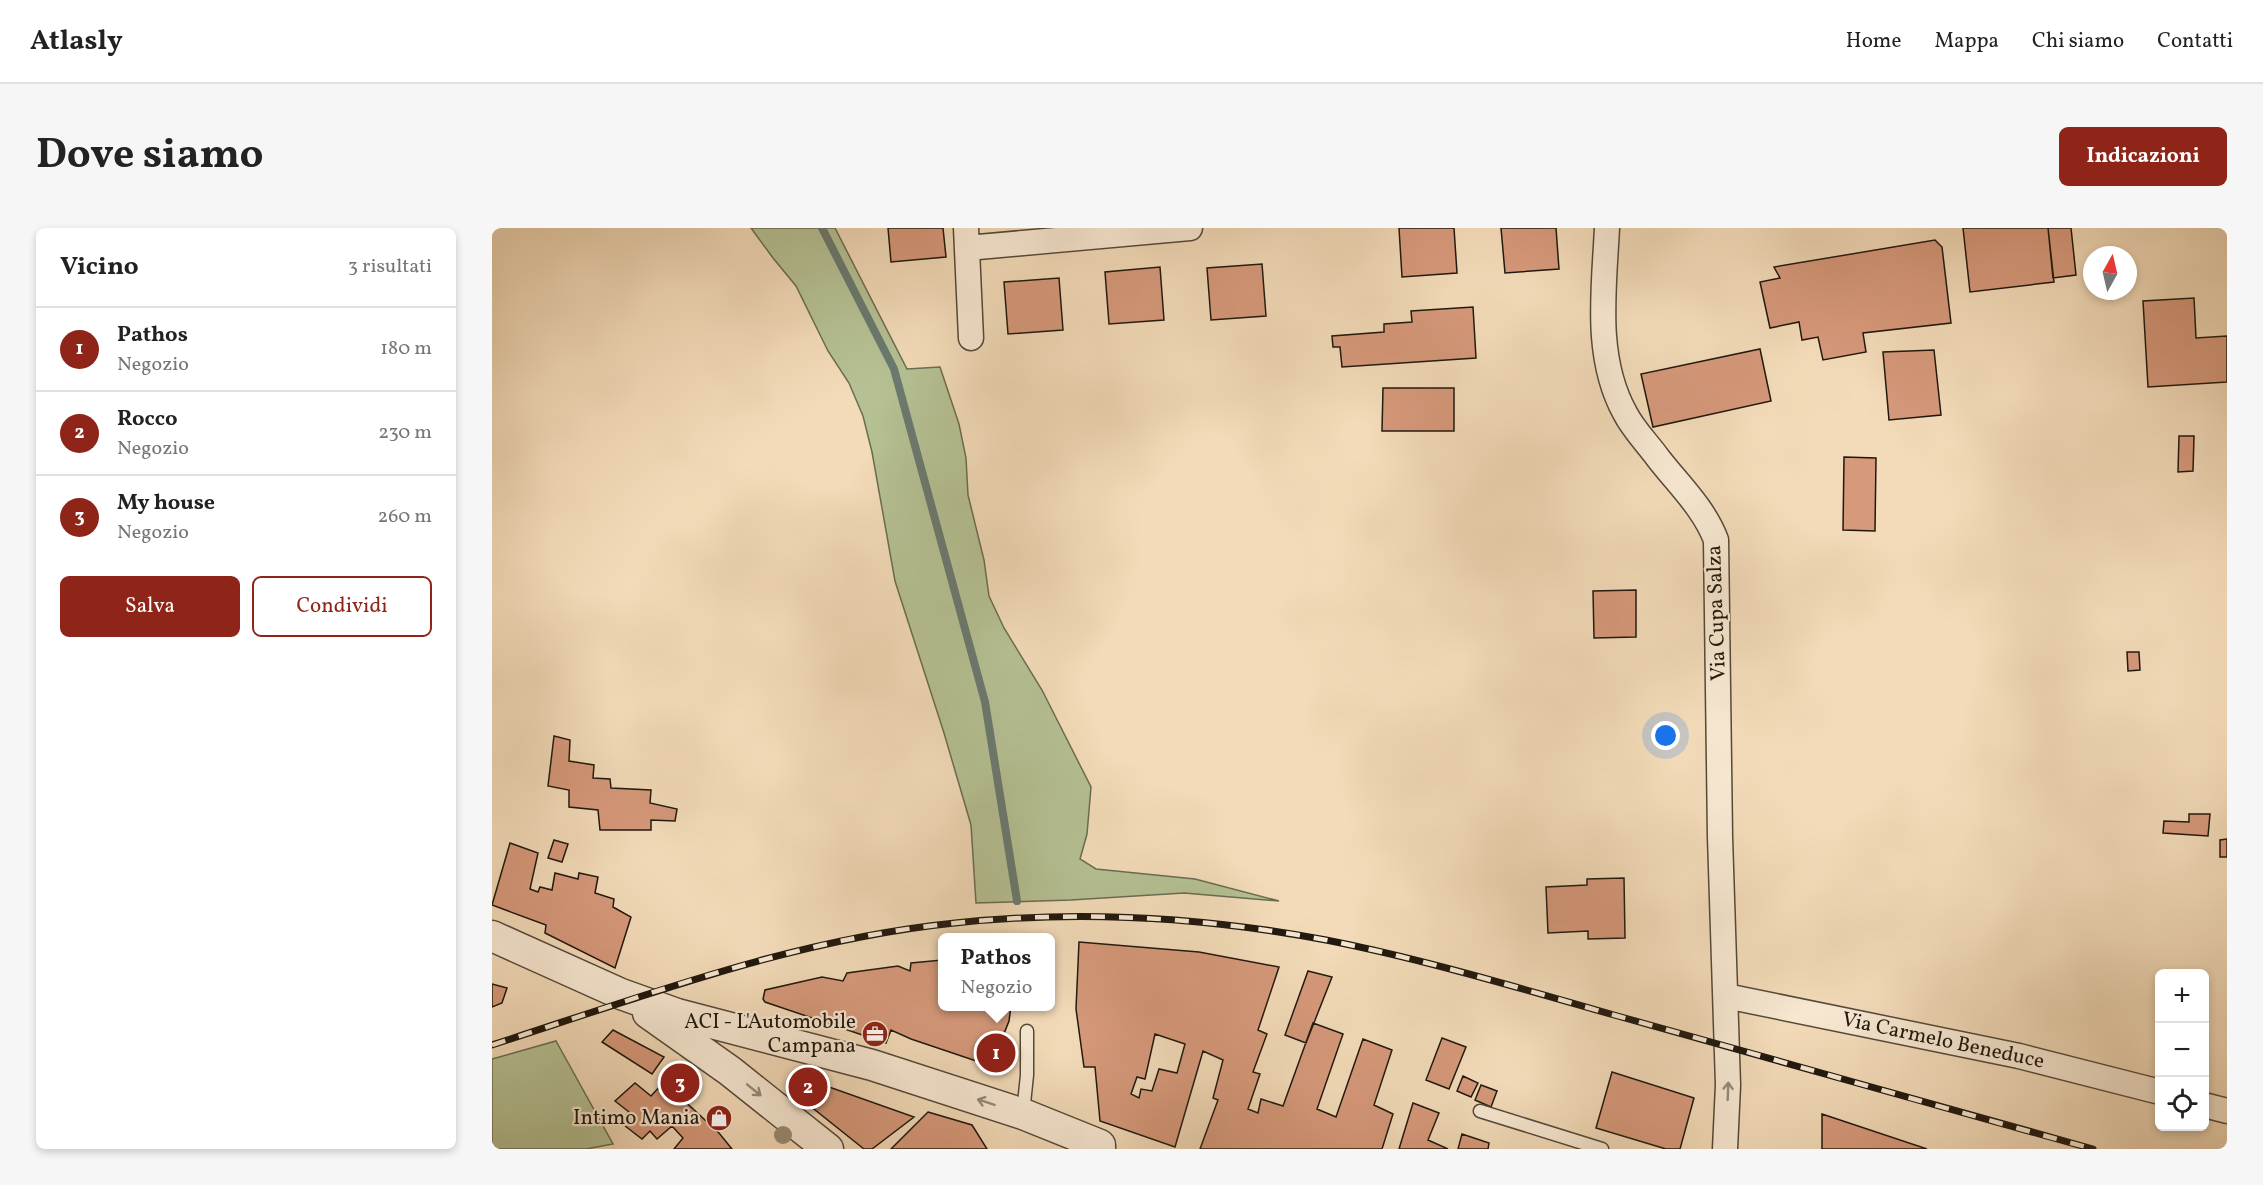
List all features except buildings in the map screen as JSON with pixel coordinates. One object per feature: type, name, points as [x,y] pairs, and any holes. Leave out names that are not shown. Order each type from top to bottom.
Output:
[{"type":"street","points":[[971,338],[967,238],[1190,228]]},
{"type":"street","name":"Via Cupa Salza","points":[[1607,228],[1603,319],[1606,356],[1613,386],[1625,414],[1698,507],[1711,527],[1716,540],[1720,837],[1728,1085],[1725,1149]]},
{"type":"street","points":[[492,936],[621,994],[677,1014],[872,1065],[1023,1114],[1103,1148]]},
{"type":"street","points":[[621,994],[730,1071],[828,1149]]},
{"type":"street","name":"Via Carmelo Beneduce","points":[[1726,996],[2019,1056],[2155,1091]]},
{"type":"street","points":[[730,1071],[736,1053],[744,1047],[783,1042]]},
{"type":"street","points":[[2209,1106],[2227,1111]]},
{"type":"lane","points":[[1023,1114],[1027,1076],[1027,1030]]},
{"type":"lane","points":[[1480,1111],[1602,1149]]},
{"type":"green space","points":[[751,228],[835,228],[907,369],[940,367],[959,424],[966,458],[968,495],[984,560],[989,596],[1004,628],[1042,690],[1091,787],[1087,834],[1080,859],[1096,869],[1195,879],[1279,901],[1184,893],[976,903],[971,825],[895,581],[872,452],[863,416],[849,383],[828,351],[796,286]]},
{"type":"green space","points":[[556,1041],[613,1144],[586,1149],[492,1149],[492,1059]]},
{"type":"waterway","points":[[822,228],[894,369],[985,702],[1017,901]]},
{"type":"railway","points":[[492,1045],[663,989],[778,956],[837,942],[895,931],[1001,919],[1141,918],[1280,932],[1399,956],[1507,984],[2093,1149]]},
{"type":"place","name":"ACI - L'Automobile Campana","points":[[875,1034]]},
{"type":"place","name":"Pathos","points":[[996,1053]]},
{"type":"place","name":"My house","points":[[680,1083]]},
{"type":"place","name":"Rocco","points":[[808,1087]]},
{"type":"place","name":"Intimo Mania","points":[[719,1118]]}]
